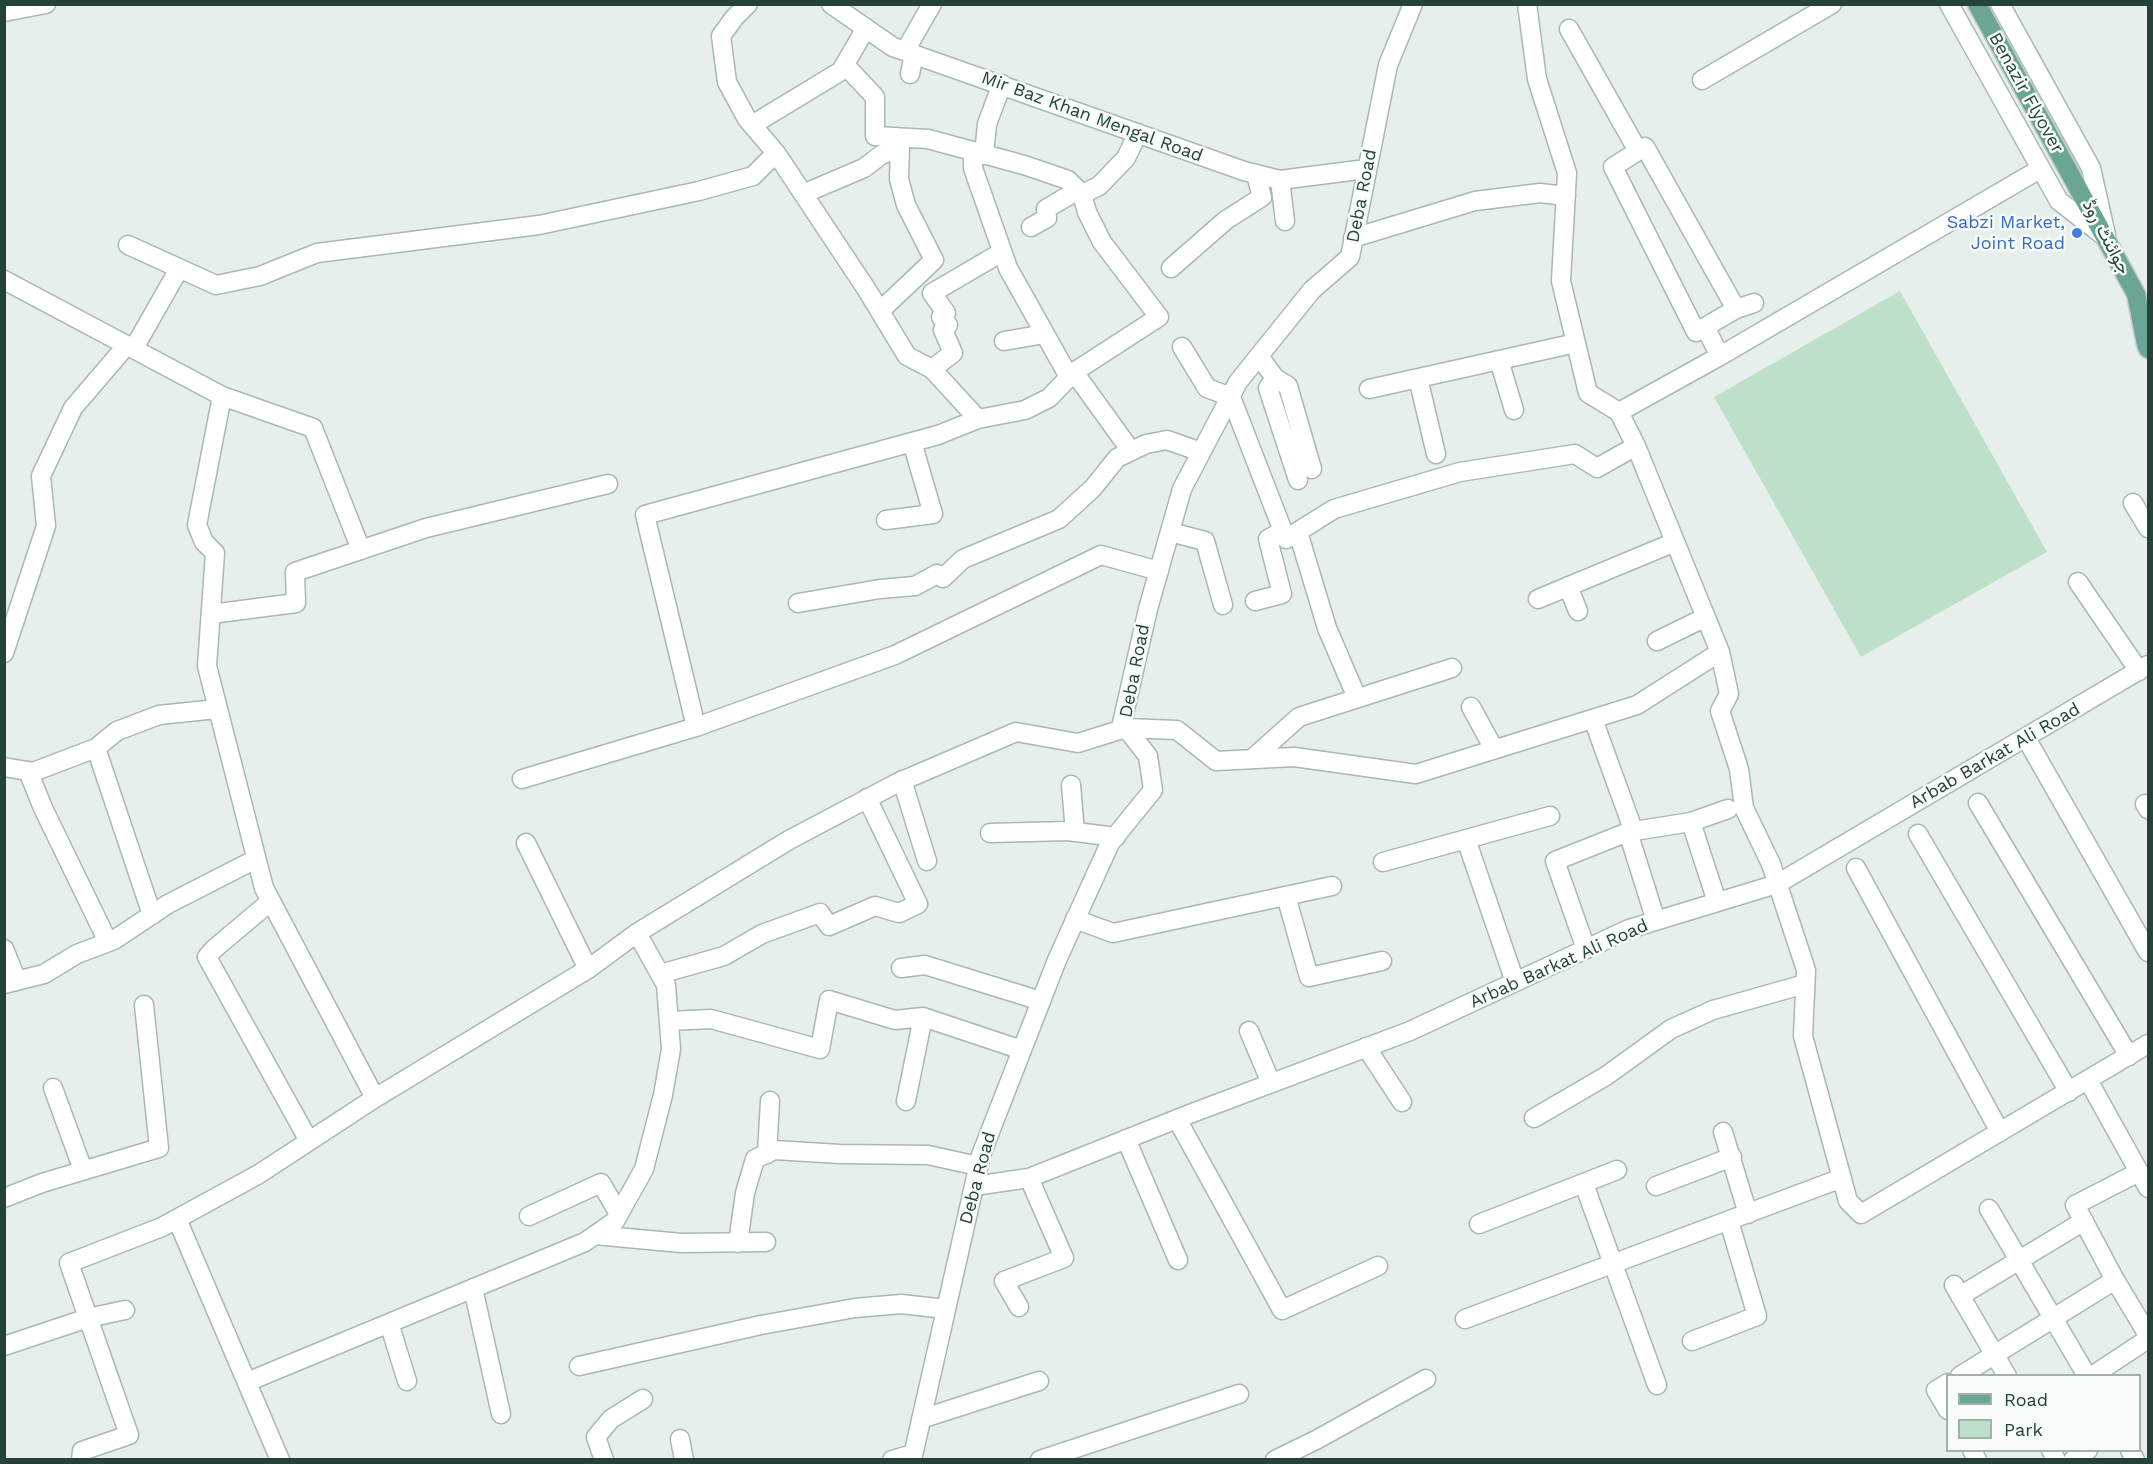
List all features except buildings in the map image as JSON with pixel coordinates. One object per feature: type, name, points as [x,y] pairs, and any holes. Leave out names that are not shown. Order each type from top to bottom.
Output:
[{"type":"main road","name":"Benazir Flyover","points":[[1977,4],[2075,181]]},
{"type":"main road","name":"جوائنٹ روڈ","points":[[2075,181],[2142,299],[2148,349]]},
{"type":"street","points":[[4,12],[46,4]]},
{"type":"street","points":[[748,4],[721,36],[728,82],[752,125],[776,153],[907,356],[932,369],[978,419]]},
{"type":"street","points":[[910,74],[909,52],[932,4]]},
{"type":"street","name":"Deba Road","points":[[913,1457],[978,1166],[1041,1001],[1110,843],[1153,790],[1148,756],[1122,723],[1148,609],[1182,489],[1238,382],[1312,290],[1350,257],[1388,65],[1413,4]]},
{"type":"street","points":[[1527,4],[1537,79],[1567,173],[1562,280],[1588,393],[1619,412],[1636,446],[1720,652],[1729,694],[1720,711],[1739,769],[1743,808],[1771,864],[1806,970],[1803,1036],[1848,1201],[1861,1214],[2148,1044]]},
{"type":"street","points":[[1702,80],[1832,4]]},
{"type":"street","points":[[1949,4],[2059,201],[2107,239]]},
{"type":"street","points":[[2000,4],[2091,168],[2107,239]]},
{"type":"street","name":"Mir Baz Khan Mengal Road","points":[[834,5],[893,46],[1256,175],[1280,180],[1366,169]]},
{"type":"street","points":[[752,125],[841,71],[866,28]]},
{"type":"street","points":[[1569,29],[1638,151]]},
{"type":"street","points":[[696,727],[645,514],[938,435],[978,419],[1025,410],[1049,398],[1072,375],[1159,317],[1102,242],[1080,192],[1068,180],[1024,165],[928,139],[898,142],[876,136],[875,97],[845,65]]},
{"type":"street","points":[[1002,84],[973,168],[1002,252],[1008,268],[1045,334],[1072,375],[1131,452]]},
{"type":"street","points":[[1032,227],[1047,218],[1046,209],[1080,192],[1099,186],[1126,158],[1138,133]]},
{"type":"street","points":[[803,194],[864,168],[898,142]]},
{"type":"street","points":[[880,311],[934,260],[906,205],[899,179],[898,142]]},
{"type":"street","points":[[1736,309],[1645,147],[1612,167],[1696,332],[1736,309],[1754,303]]},
{"type":"street","points":[[128,245],[216,285],[260,276],[317,253],[539,225],[699,191],[753,176],[776,153]]},
{"type":"street","points":[[1619,412],[1720,356],[2040,169]]},
{"type":"street","points":[[1171,268],[1226,220],[1262,197],[1256,175]]},
{"type":"street","points":[[1280,180],[1285,221]]},
{"type":"street","points":[[1353,238],[1474,201],[1540,193],[1566,196]]},
{"type":"street","points":[[932,369],[953,353],[943,330],[948,326],[941,317],[946,313],[932,292],[1002,252]]},
{"type":"street","points":[[4,653],[46,526],[41,476],[73,408],[130,347],[179,269]]},
{"type":"street","points":[[4,280],[222,396],[313,428],[361,550]]},
{"type":"street","points":[[1705,327],[1720,356]]},
{"type":"street","points":[[1004,341],[1045,334]]},
{"type":"street","points":[[1369,389],[1576,343]]},
{"type":"street","points":[[1182,347],[1207,388],[1231,397],[1290,532],[1357,698]]},
{"type":"street","points":[[1259,356],[1275,378],[1288,386],[1312,469]]},
{"type":"street","points":[[1498,360],[1514,410]]},
{"type":"street","points":[[1275,378],[1268,388],[1298,480]]},
{"type":"street","points":[[1418,378],[1436,454]]},
{"type":"street","points":[[222,396],[197,525],[204,542],[215,553],[207,666],[264,888],[375,1098]]},
{"type":"street","points":[[798,603],[915,585],[937,574],[943,578],[963,559],[1059,519],[1093,488],[1117,458],[1146,444],[1167,440],[1201,452]]},
{"type":"street","points":[[886,520],[933,514],[912,442]]},
{"type":"street","points":[[1255,601],[1282,594],[1268,539],[1290,532],[1334,509],[1460,472],[1575,454],[1598,468],[1636,446]]},
{"type":"street","points":[[211,614],[296,603],[295,572],[426,528],[608,484]]},
{"type":"street","points":[[2133,503],[2148,528]]},
{"type":"street","points":[[1170,532],[1205,542],[1223,605]]},
{"type":"street","points":[[1538,598],[1675,542]]},
{"type":"street","points":[[522,779],[696,727],[895,655],[1101,555],[1158,571]]},
{"type":"street","points":[[2078,582],[2144,668]]},
{"type":"street","points":[[1568,586],[1578,611]]},
{"type":"street","points":[[1657,641],[1706,617]]},
{"type":"street","points":[[81,1460],[82,1451],[129,1435],[69,1263],[162,1227],[259,1173],[375,1098],[588,969],[637,933],[789,840],[902,780],[1016,732],[1078,743],[1126,728],[1177,730],[1216,761],[1294,757],[1416,774],[1637,705],[1720,652]]},
{"type":"street","points":[[1252,759],[1299,717],[1452,668]]},
{"type":"street","name":"Arbab Barkat Ali Road","points":[[974,1186],[1029,1178],[1270,1083],[1410,1031],[1629,929],[1777,884],[2144,668]]},
{"type":"street","points":[[1471,707],[1494,749]]},
{"type":"street","points":[[4,767],[33,772],[96,748],[117,731],[159,715],[217,710]]},
{"type":"street","points":[[1593,719],[1631,832],[1656,921]]},
{"type":"street","points":[[2026,738],[2148,952]]},
{"type":"street","points":[[96,748],[152,915]]},
{"type":"street","points":[[28,771],[43,808],[108,942]]},
{"type":"street","points":[[902,780],[927,861]]},
{"type":"street","points":[[1071,785],[1075,832]]},
{"type":"street","points":[[660,974],[724,956],[762,934],[820,913],[829,926],[875,906],[899,914],[918,904],[867,798]]},
{"type":"street","points":[[1978,803],[2130,1056]]},
{"type":"street","points":[[1586,949],[1555,861],[1631,832],[1691,822],[1728,809]]},
{"type":"street","points":[[1383,862],[1550,816]]},
{"type":"street","points":[[1691,822],[1717,902]]},
{"type":"street","points":[[990,833],[1075,832],[1116,837]]},
{"type":"street","points":[[1918,834],[2069,1092]]},
{"type":"street","points":[[1466,839],[1515,982]]},
{"type":"street","points":[[526,843],[588,969]]},
{"type":"street","points":[[4,949],[11,982],[44,974],[77,954],[108,942],[168,904],[256,859]]},
{"type":"street","points":[[1856,868],[2000,1132]]},
{"type":"street","points":[[1076,919],[1113,933],[1332,886]]},
{"type":"street","points":[[1286,896],[1310,977],[1382,961]]},
{"type":"street","points":[[271,901],[207,957],[309,1141]]},
{"type":"street","points":[[247,1382],[585,1242],[615,1221],[644,1169],[661,1106],[671,1050],[666,985],[637,933]]},
{"type":"street","points":[[902,968],[925,965],[1041,1001]]},
{"type":"street","points":[[1534,1119],[1606,1076],[1671,1029],[1713,1010],[1805,984]]},
{"type":"street","points":[[669,1021],[711,1019],[820,1049],[829,1000],[896,1020],[923,1017],[1022,1050]]},
{"type":"street","points":[[4,1198],[42,1183],[159,1148],[144,1005]]},
{"type":"street","points":[[906,1101],[923,1017]]},
{"type":"street","points":[[1249,1031],[1270,1083]]},
{"type":"street","points":[[1366,1047],[1401,1102]]},
{"type":"street","points":[[2088,1080],[2148,1188]]},
{"type":"street","points":[[53,1089],[83,1170]]},
{"type":"street","points":[[767,1154],[770,1101]]},
{"type":"street","points":[[1178,1119],[1282,1310],[1378,1266]]},
{"type":"street","points":[[1723,1132],[1748,1214]]},
{"type":"street","points":[[1126,1139],[1178,1260]]},
{"type":"street","points":[[738,1243],[745,1193],[755,1159],[774,1150],[840,1154],[928,1155],[978,1166]]},
{"type":"street","points":[[1656,1186],[1732,1158]]},
{"type":"street","points":[[1479,1224],[1617,1170]]},
{"type":"street","points":[[2095,1374],[2148,1337],[2075,1205],[2139,1172]]},
{"type":"street","points":[[1019,1307],[1004,1281],[1064,1258],[1029,1178]]},
{"type":"street","points":[[1465,1319],[1842,1178]]},
{"type":"street","points":[[529,1215],[601,1183],[619,1214]]},
{"type":"street","points":[[1584,1184],[1658,1386]]},
{"type":"street","points":[[1989,1209],[2086,1374]]},
{"type":"street","points":[[177,1219],[280,1460]]},
{"type":"street","points":[[1692,1341],[1757,1316],[1729,1221]]},
{"type":"street","points":[[2006,1374],[1957,1291],[2020,1261],[2084,1221]]},
{"type":"street","points":[[595,1235],[681,1243],[766,1242]]},
{"type":"street","points":[[1963,1374],[2115,1280]]},
{"type":"street","points":[[473,1288],[501,1414]]},
{"type":"street","points":[[579,1366],[761,1325],[855,1308],[900,1304],[946,1310]]},
{"type":"street","points":[[4,1346],[88,1318],[125,1310]]},
{"type":"street","points":[[390,1323],[406,1381]]},
{"type":"street","points":[[1275,1460],[1316,1440],[1426,1378]]},
{"type":"street","points":[[921,1419],[1039,1381]]},
{"type":"street","points":[[1946,1384],[1936,1390],[1946,1408]]},
{"type":"street","points":[[1047,1458],[1239,1394]]},
{"type":"street","points":[[604,1460],[596,1437],[611,1419],[643,1399]]},
{"type":"street","points":[[680,1439],[684,1460]]},
{"type":"street","points":[[892,1460],[913,1457]]},
{"type":"green space","points":[[1900,291],[2047,552],[1861,657],[1714,397]]},
{"type":"place","name":"Sabzi Market, Joint Road","points":[[2077,233]]}]
